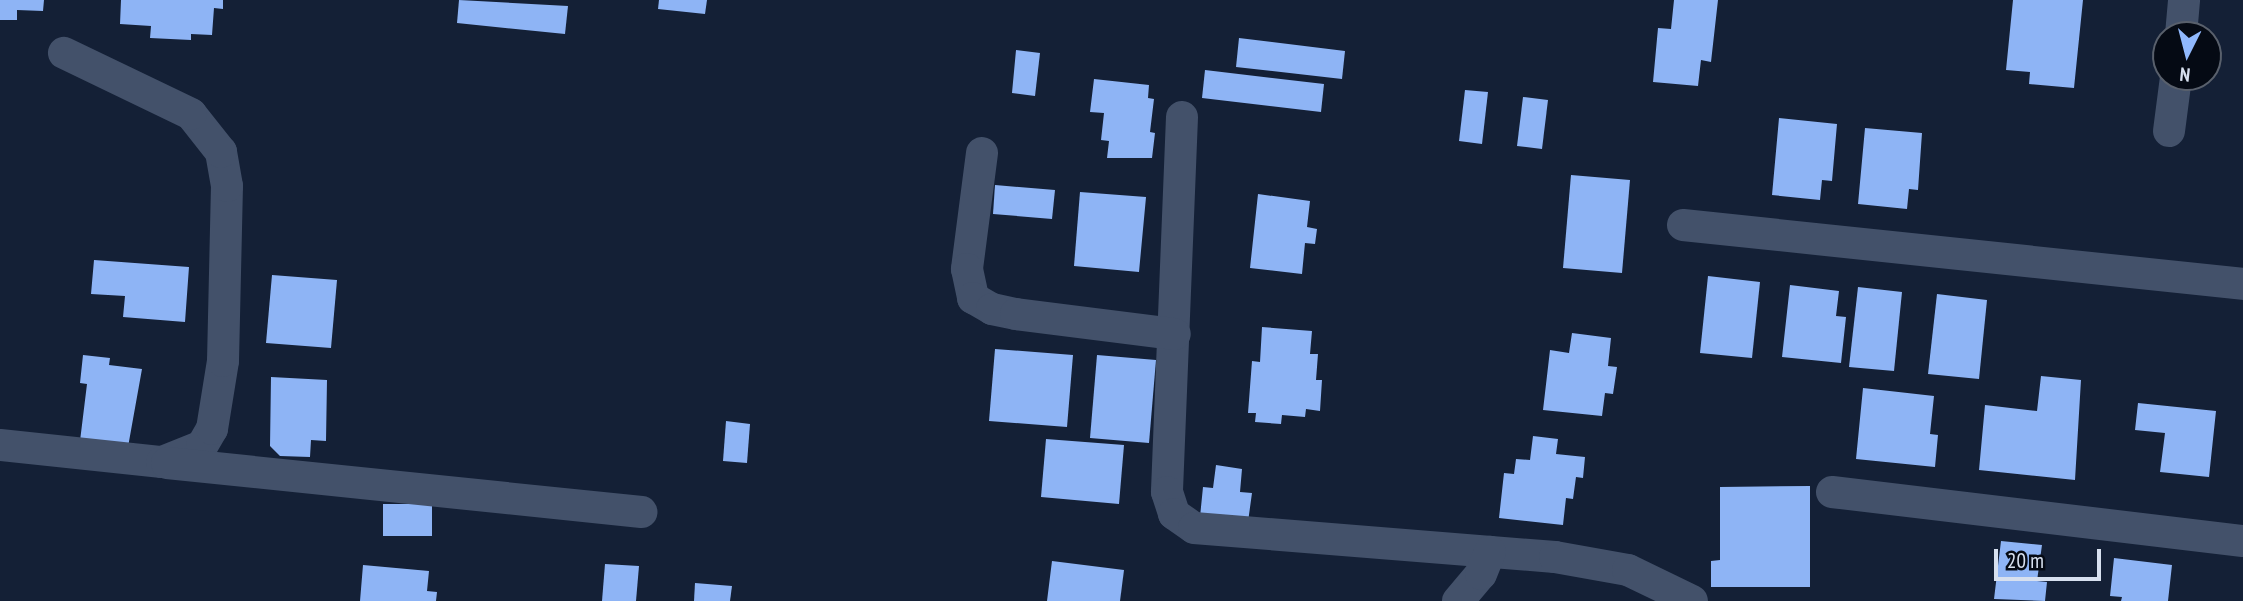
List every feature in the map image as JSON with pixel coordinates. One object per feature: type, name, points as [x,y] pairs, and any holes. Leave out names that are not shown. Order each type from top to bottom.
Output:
[{"type":"street","points":[[2183,21],[2185,0]]},
{"type":"street","points":[[65,54],[191,114],[221,152],[227,186],[225,311],[223,361],[212,429],[202,446],[162,462]]},
{"type":"street","points":[[2169,131],[2174,91]]},
{"type":"street","points":[[1182,117],[1167,492],[1174,514],[1194,528],[1490,552],[1628,570],[1692,601]]},
{"type":"street","points":[[982,153],[967,269],[973,298],[992,309],[1016,314],[1175,334]]},
{"type":"street","points":[[1684,225],[2243,284]]},
{"type":"street","points":[[0,445],[641,512]]},
{"type":"street","points":[[1832,492],[2243,541]]},
{"type":"street","points":[[1458,601],[1481,574],[1490,552]]},
{"type":"building","points":[[0,0],[44,0],[43,11],[17,10],[17,20],[0,20]]},
{"type":"building","points":[[121,0],[223,0],[223,9],[214,8],[212,35],[191,34],[191,40],[150,38],[151,26],[120,24]]},
{"type":"building","points":[[459,0],[568,6],[565,34],[457,23]]},
{"type":"building","points":[[659,0],[707,0],[705,14],[658,9]]},
{"type":"building","points":[[1674,0],[1718,0],[1711,62],[1701,60],[1698,86],[1653,82],[1658,28],[1671,29]]},
{"type":"building","points":[[2013,0],[2083,0],[2074,88],[2029,84],[2030,72],[2006,70]]},
{"type":"building","points":[[1239,38],[1345,51],[1342,79],[1236,67]]},
{"type":"building","points":[[1016,50],[1040,53],[1035,96],[1012,93]]},
{"type":"building","points":[[1205,70],[1324,84],[1321,112],[1202,98]]},
{"type":"building","points":[[1094,79],[1149,85],[1148,98],[1154,99],[1150,132],[1155,133],[1152,158],[1107,158],[1109,141],[1101,140],[1104,113],[1090,112]]},
{"type":"building","points":[[1465,90],[1488,92],[1482,144],[1459,141]]},
{"type":"building","points":[[1523,97],[1548,100],[1542,149],[1517,146]]},
{"type":"building","points":[[1779,118],[1837,124],[1832,181],[1822,180],[1820,200],[1772,195]]},
{"type":"building","points":[[1865,128],[1922,133],[1918,190],[1909,189],[1907,209],[1858,204]]},
{"type":"building","points":[[1571,175],[1630,180],[1622,273],[1563,268]]},
{"type":"building","points":[[995,185],[1055,190],[1052,219],[993,214]]},
{"type":"building","points":[[1080,192],[1146,197],[1139,272],[1074,266]]},
{"type":"building","points":[[1258,194],[1310,201],[1307,227],[1317,229],[1315,244],[1305,243],[1302,274],[1250,268]]},
{"type":"building","points":[[94,260],[189,267],[185,322],[123,317],[125,296],[91,294]]},
{"type":"building","points":[[272,275],[337,280],[331,348],[266,343]]},
{"type":"building","points":[[1708,276],[1760,282],[1752,358],[1700,353]]},
{"type":"building","points":[[1790,285],[1839,291],[1836,316],[1846,317],[1841,363],[1782,357]]},
{"type":"building","points":[[1858,287],[1902,292],[1894,371],[1849,367]]},
{"type":"building","points":[[1937,294],[1987,300],[1979,379],[1928,374]]},
{"type":"building","points":[[1262,327],[1312,331],[1310,354],[1318,354],[1316,380],[1322,380],[1320,411],[1306,409],[1305,417],[1282,415],[1281,424],[1255,422],[1256,413],[1248,413],[1252,361],[1260,362]]},
{"type":"building","points":[[1572,333],[1611,338],[1608,366],[1617,367],[1613,394],[1605,393],[1602,416],[1543,410],[1550,350],[1569,353]]},
{"type":"building","points":[[995,349],[1073,355],[1067,427],[989,421]]},
{"type":"building","points":[[83,355],[110,358],[109,365],[142,369],[128,447],[80,441],[87,384],[80,383]]},
{"type":"building","points":[[1097,355],[1156,360],[1149,443],[1090,438]]},
{"type":"building","points":[[2041,376],[2081,380],[2075,480],[1979,470],[1985,405],[2037,411]]},
{"type":"building","points":[[271,377],[327,380],[326,441],[311,440],[310,457],[280,456],[270,446]]},
{"type":"building","points":[[1863,388],[1934,396],[1930,434],[1938,435],[1935,467],[1856,459]]},
{"type":"building","points":[[2138,403],[2216,411],[2209,477],[2160,472],[2165,433],[2135,430]]},
{"type":"building","points":[[726,421],[750,424],[747,463],[723,461]]},
{"type":"building","points":[[1533,436],[1558,439],[1556,454],[1585,457],[1583,478],[1576,477],[1573,499],[1566,498],[1563,525],[1499,518],[1504,473],[1514,474],[1516,459],[1530,460]]},
{"type":"building","points":[[1046,439],[1124,445],[1119,504],[1041,497]]},
{"type":"building","points":[[1216,465],[1242,469],[1240,492],[1252,493],[1248,522],[1200,517],[1203,487],[1213,488]]},
{"type":"building","points":[[1810,486],[1810,587],[1711,587],[1711,561],[1720,560],[1720,487]]},
{"type":"building","points":[[383,504],[432,504],[432,536],[383,536]]},
{"type":"building","points":[[2001,541],[2042,545],[2037,581],[2047,582],[2045,601],[1994,599]]},
{"type":"building","points":[[2114,558],[2172,565],[2168,601],[2121,601],[2122,597],[2110,596]]},
{"type":"building","points":[[1052,561],[1124,570],[1120,601],[1047,601]]},
{"type":"building","points":[[605,564],[639,566],[636,601],[602,601]]},
{"type":"building","points":[[363,565],[429,571],[427,591],[437,592],[436,601],[360,601]]},
{"type":"building","points":[[695,583],[732,586],[730,601],[694,601]]}]
